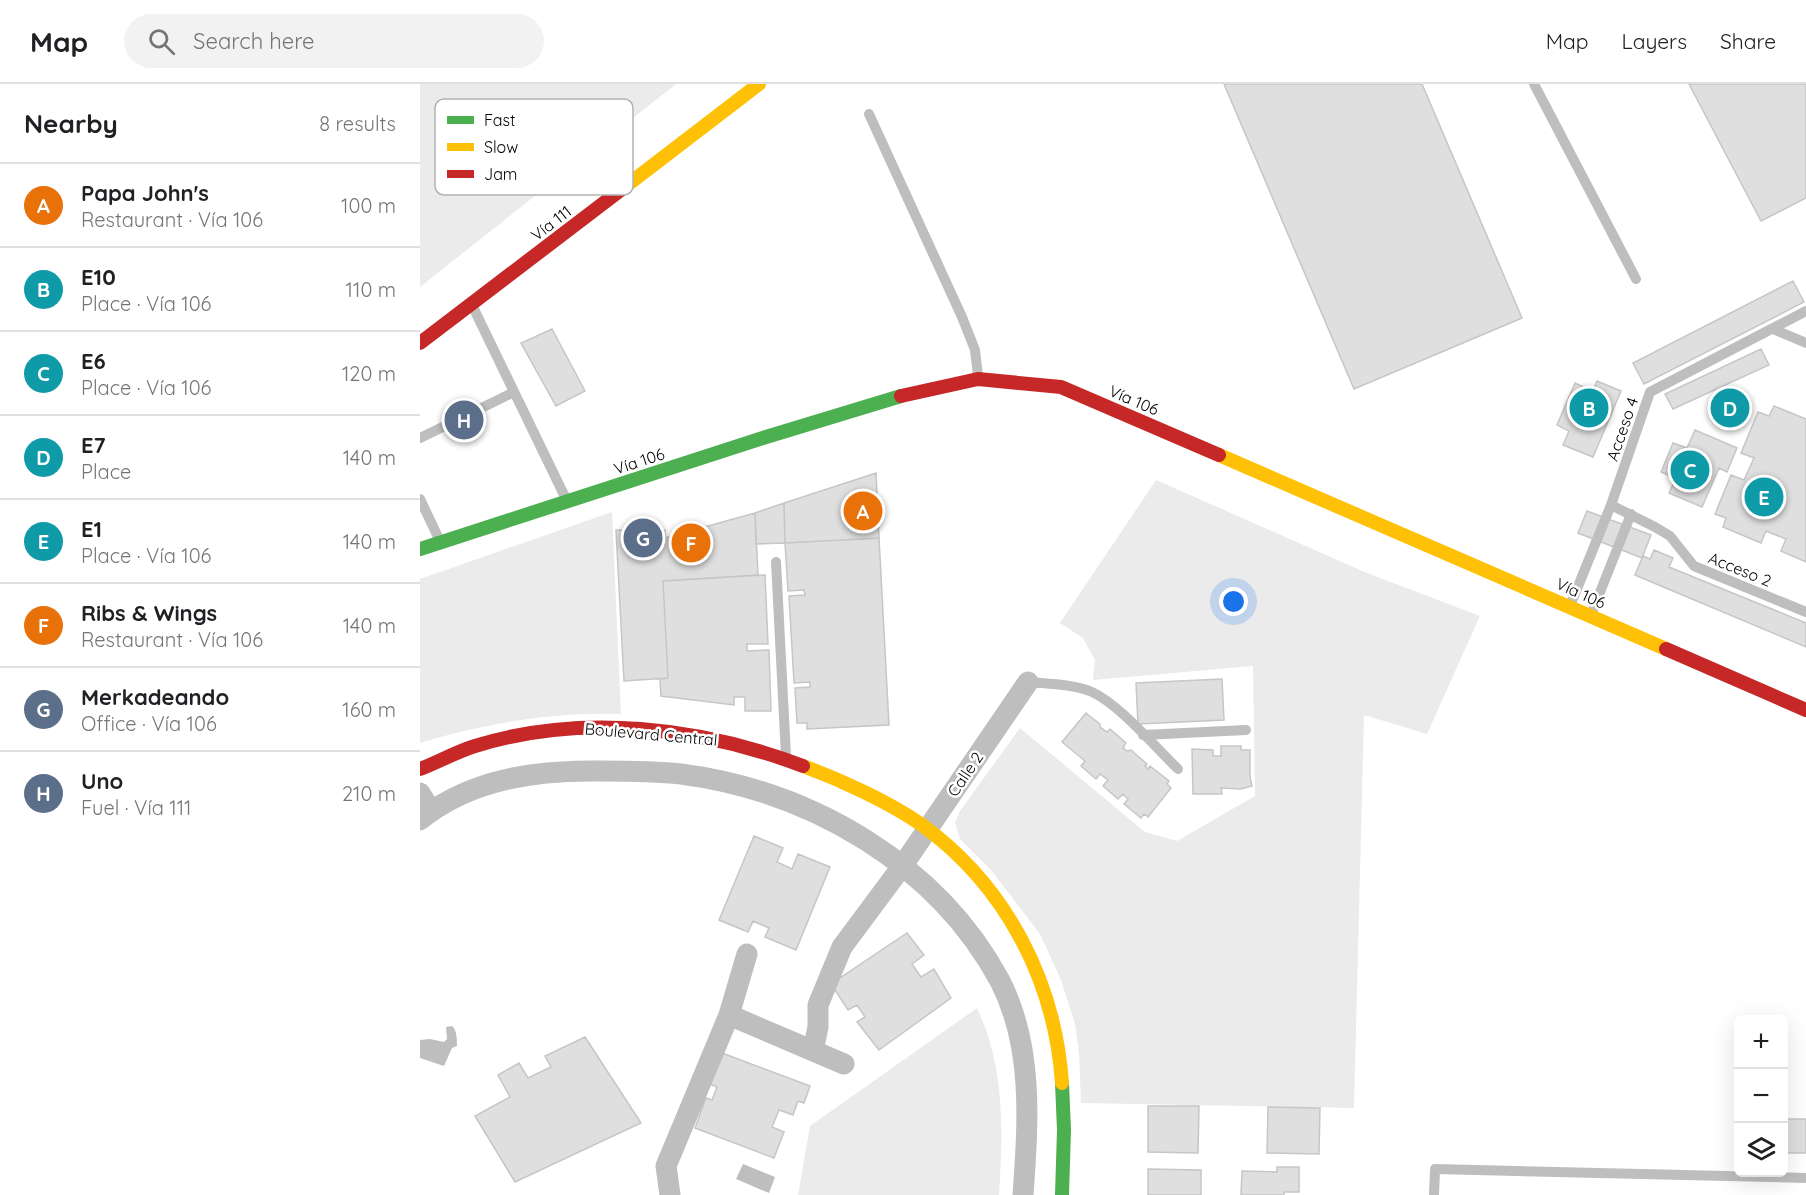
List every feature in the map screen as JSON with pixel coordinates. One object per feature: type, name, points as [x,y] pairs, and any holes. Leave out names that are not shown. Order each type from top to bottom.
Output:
[{"type":"main road","name":"Vía 111","points":[[633,181],[759,84]]},
{"type":"main road","name":"Vía 111","points":[[420,343],[614,195]]},
{"type":"main road","name":"Vía 106","points":[[420,549],[883,401],[938,387],[978,380],[1061,387],[1806,710]]},
{"type":"main road","name":"Boulevard Central","points":[[420,769],[447,755],[493,740],[576,727],[685,734],[726,740],[802,763],[856,788],[927,829],[973,872],[1019,933],[1051,1008],[1063,1074],[1065,1104],[1062,1195]]},
{"type":"street","name":"Calle 2","points":[[813,1051],[818,1027],[818,1005],[842,947],[903,865],[1028,682]]},
{"type":"street","points":[[424,808],[511,777],[543,772],[627,771],[681,774],[716,780],[814,812],[850,830],[903,865],[950,909],[1000,982],[1010,1007],[1024,1061],[1028,1098],[1023,1195]]},
{"type":"street","points":[[670,1195],[666,1166],[729,1015],[747,954]]},
{"type":"street","points":[[729,1015],[844,1064]]},
{"type":"lane","points":[[1534,84],[1636,279]]},
{"type":"lane","points":[[869,114],[962,317],[975,350],[978,380]]},
{"type":"lane","points":[[472,304],[568,501]]},
{"type":"lane","name":"Acceso 4","points":[[1570,606],[1611,505],[1650,393],[1806,311]]},
{"type":"lane","points":[[1773,329],[1806,342]]},
{"type":"lane","points":[[420,438],[514,392]]},
{"type":"lane","points":[[420,499],[441,542]]},
{"type":"lane","name":"Acceso 2","points":[[1611,505],[1670,536],[1694,566],[1806,612]]},
{"type":"lane","points":[[1590,615],[1631,514]]},
{"type":"lane","points":[[776,562],[786,758]]},
{"type":"lane","points":[[1028,682],[1074,687],[1091,692],[1114,707],[1178,769]]},
{"type":"lane","points":[[1143,735],[1246,730]]},
{"type":"lane","points":[[1434,1195],[1435,1169],[1806,1178]]},
{"type":"shaded area","points":[[420,84],[676,84],[633,118],[633,99],[435,99],[435,195],[536,195],[420,287]]},
{"type":"shaded area","points":[[1156,480],[1367,573],[1480,616],[1427,734],[1364,715],[1354,1108],[1081,1103],[1075,1024],[1061,980],[1040,934],[991,870],[960,839],[955,823],[960,811],[1020,728],[1145,832],[1177,841],[1255,796],[1253,666],[1093,680],[1095,660],[1083,638],[1060,623]]},
{"type":"shaded area","points":[[612,512],[621,714],[570,715],[519,720],[420,743],[420,579]]},
{"type":"shaded area","points":[[977,1008],[993,1053],[1000,1100],[999,1195],[798,1195],[810,1126]]},
{"type":"shaded area","points":[[452,1026],[456,1033],[457,1046],[452,1048],[444,1066],[420,1058],[420,1040],[430,1039],[444,1042],[447,1039],[446,1027]]},
{"type":"shaded area","points":[[743,1164],[775,1177],[769,1193],[736,1179]]},
{"type":"building","points":[[1224,84],[1422,84],[1522,318],[1354,389]]},
{"type":"building","points":[[1689,84],[1806,84],[1806,198],[1761,221]]},
{"type":"building","points":[[1793,281],[1804,302],[1644,384],[1633,363]]},
{"type":"building","points":[[552,329],[585,391],[556,406],[521,343]]},
{"type":"building","points":[[1761,349],[1769,365],[1673,409],[1665,394]]},
{"type":"building","points":[[1597,381],[1621,391],[1593,457],[1563,445],[1569,431],[1557,425],[1575,383],[1593,391]]},
{"type":"building","points":[[1723,389],[1750,401],[1738,428],[1711,416]]},
{"type":"building","points":[[1774,406],[1806,419],[1806,562],[1781,551],[1786,539],[1766,531],[1761,543],[1723,527],[1726,518],[1715,514],[1731,475],[1744,480],[1754,458],[1741,453],[1758,412],[1769,416]]},
{"type":"building","points":[[1695,430],[1737,448],[1727,472],[1719,468],[1702,507],[1669,493],[1676,478],[1661,472],[1673,443],[1687,448]]},
{"type":"building","points":[[876,473],[879,538],[785,543],[784,503]]},
{"type":"building","points":[[784,503],[785,543],[756,544],[755,513]]},
{"type":"building","points":[[1587,511],[1651,535],[1642,558],[1578,533]]},
{"type":"building","points":[[755,513],[758,575],[663,581],[668,678],[624,681],[616,530],[665,530],[665,538]]},
{"type":"building","points":[[879,538],[889,725],[807,729],[807,723],[797,723],[795,688],[810,687],[810,682],[794,683],[789,596],[805,595],[804,590],[788,591],[785,543]]},
{"type":"building","points":[[1654,550],[1673,558],[1669,567],[1806,623],[1806,647],[1635,575],[1643,556],[1650,559]]},
{"type":"building","points":[[765,575],[768,644],[747,644],[747,651],[769,650],[771,711],[745,711],[745,697],[734,697],[734,705],[661,696],[660,679],[668,678],[663,581]]},
{"type":"building","points":[[1222,679],[1224,720],[1138,724],[1136,683]]},
{"type":"building","points":[[1086,713],[1100,724],[1100,727],[1107,732],[1110,729],[1126,743],[1123,748],[1127,751],[1131,750],[1147,764],[1145,766],[1148,769],[1150,766],[1169,781],[1167,784],[1171,788],[1148,817],[1144,814],[1141,818],[1124,804],[1128,799],[1123,794],[1118,799],[1103,786],[1108,780],[1100,774],[1096,779],[1081,766],[1085,761],[1062,742]]},
{"type":"building","points":[[1221,746],[1241,746],[1241,750],[1250,750],[1252,786],[1241,789],[1221,788],[1222,794],[1193,794],[1192,749],[1213,750],[1213,756],[1221,756]]},
{"type":"building","points":[[754,836],[783,848],[777,862],[792,869],[798,854],[830,867],[796,950],[765,937],[769,928],[753,921],[748,932],[719,920]]},
{"type":"building","points":[[907,933],[924,955],[912,964],[921,977],[934,969],[951,998],[879,1050],[857,1022],[865,1017],[857,1005],[848,1010],[831,984]]},
{"type":"building","points":[[585,1037],[641,1123],[515,1182],[475,1116],[510,1097],[498,1075],[519,1063],[528,1078],[551,1067],[545,1056]]},
{"type":"building","points":[[722,1053],[810,1086],[804,1103],[798,1101],[793,1115],[779,1110],[772,1127],[784,1132],[774,1158],[695,1128],[706,1098],[712,1100],[717,1087],[710,1084]]},
{"type":"building","points":[[1148,1106],[1199,1106],[1198,1153],[1148,1152]]},
{"type":"building","points":[[1268,1107],[1320,1108],[1319,1154],[1267,1153]]},
{"type":"building","points":[[1788,1119],[1806,1119],[1806,1153],[1788,1153]]},
{"type":"building","points":[[1277,1167],[1299,1167],[1299,1192],[1284,1192],[1284,1195],[1241,1195],[1242,1171],[1277,1172]]},
{"type":"building","points":[[1148,1169],[1201,1170],[1201,1195],[1148,1195]]},
{"type":"traffic: fast","points":[[420,549],[766,437],[901,396]]},
{"type":"traffic: fast","points":[[1062,1083],[1064,1130],[1062,1195]]},
{"type":"traffic: slow","points":[[633,181],[759,84]]},
{"type":"traffic: slow","points":[[1219,455],[1666,649]]},
{"type":"traffic: slow","points":[[803,766],[864,792],[909,816],[952,849],[978,877],[1001,907],[1021,939],[1037,973],[1049,1008],[1062,1083]]},
{"type":"traffic: jam","points":[[420,343],[614,195]]},
{"type":"traffic: jam","points":[[901,396],[978,379],[1061,387],[1219,455]]},
{"type":"traffic: jam","points":[[1666,649],[1806,710]]},
{"type":"traffic: jam","points":[[420,769],[468,748],[515,736],[557,730],[598,728],[640,729],[682,734],[724,742],[803,766]]},
{"type":"place","name":"E10","points":[[1589,408]]},
{"type":"place","name":"E7","points":[[1730,408]]},
{"type":"place","name":"Uno","points":[[464,420]]},
{"type":"place","name":"E6","points":[[1690,470]]},
{"type":"place","name":"E1","points":[[1764,497]]},
{"type":"place","name":"Papa John's","points":[[863,511]]},
{"type":"place","name":"Merkadeando","points":[[643,538]]},
{"type":"place","name":"Ribs & Wings","points":[[691,543]]}]
